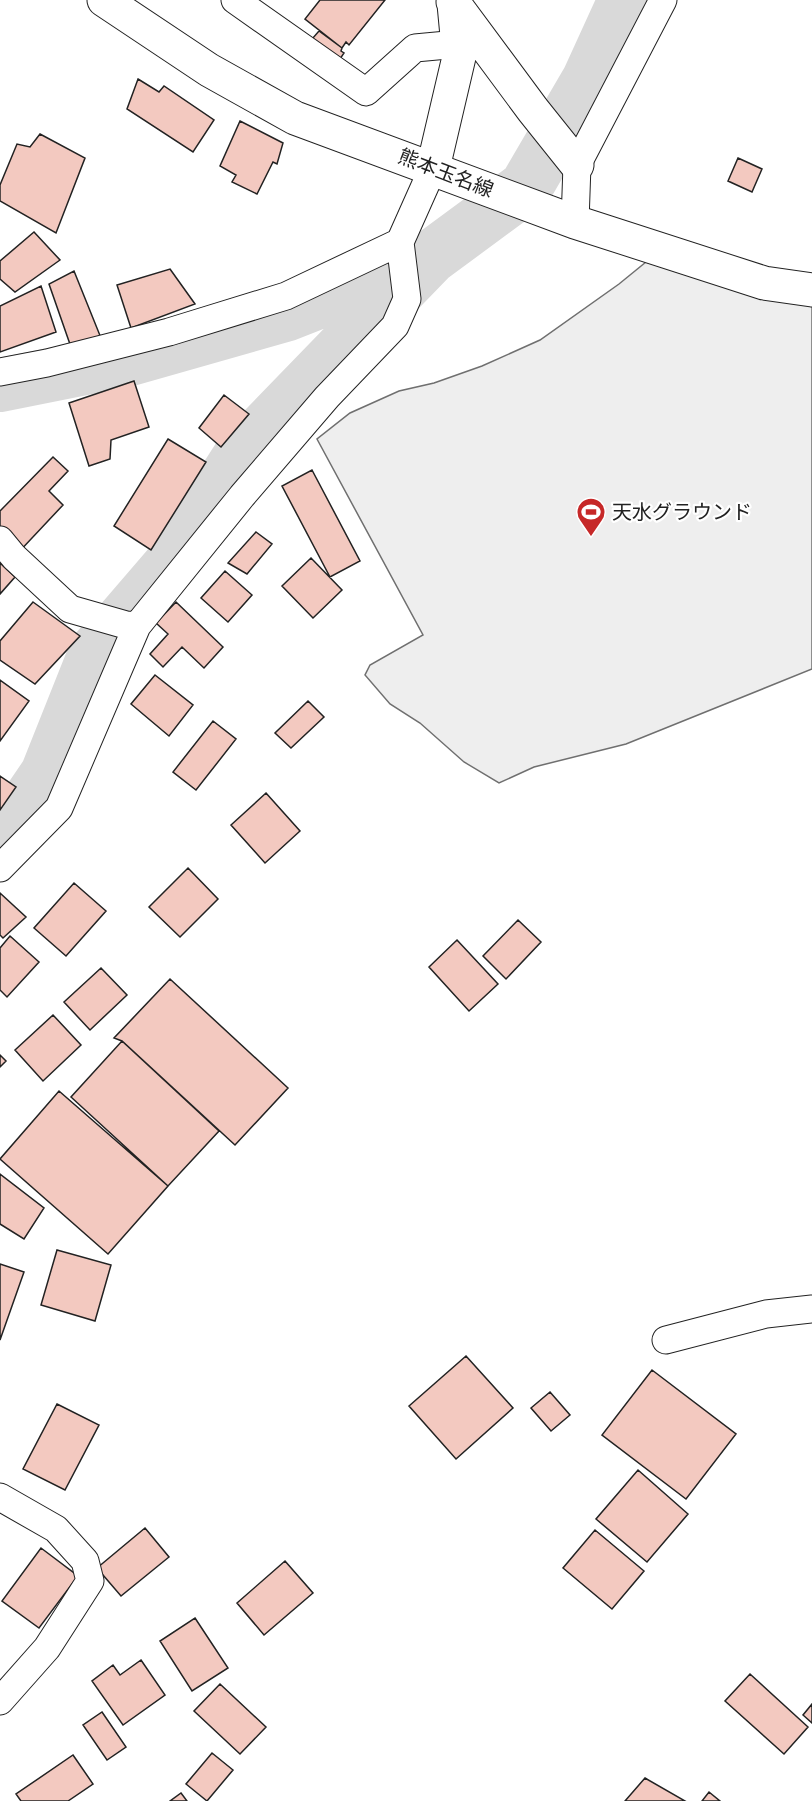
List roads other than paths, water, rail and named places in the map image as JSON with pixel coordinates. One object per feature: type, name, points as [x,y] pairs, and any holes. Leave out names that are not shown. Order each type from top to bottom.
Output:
[{"type":"main road","name":"熊本玉名線","points":[[104,0],[209,70],[296,118],[574,222],[764,283],[812,290]]},
{"type":"main road","points":[[433,168],[459,57],[453,1]]},
{"type":"main road","points":[[453,1],[570,157]]},
{"type":"street","points":[[236,0],[366,92],[415,48],[458,44]]},
{"type":"street","points":[[574,222],[570,157],[663,0]]},
{"type":"street","points":[[0,868],[59,808],[122,623],[257,478],[327,397],[395,326],[406,299],[401,248],[433,168]]},
{"type":"street","points":[[0,372],[47,363],[169,332],[286,296],[401,248]]},
{"type":"street","points":[[0,540],[14,557],[70,609],[122,623]]},
{"type":"street","points":[[666,1340],[766,1314],[812,1309]]},
{"type":"street","points":[[0,1497],[56,1529],[85,1561],[90,1581],[47,1648],[0,1701]]},
{"type":"waterway","points":[[0,834],[19,815],[47,774],[96,651],[170,565],[243,451],[431,257],[526,187],[589,79],[625,0]]},
{"type":"waterway","points":[[0,385],[130,359],[288,314],[415,264]]},
{"type":"place","name":"天水グラウンド","points":[[591,538]]}]
